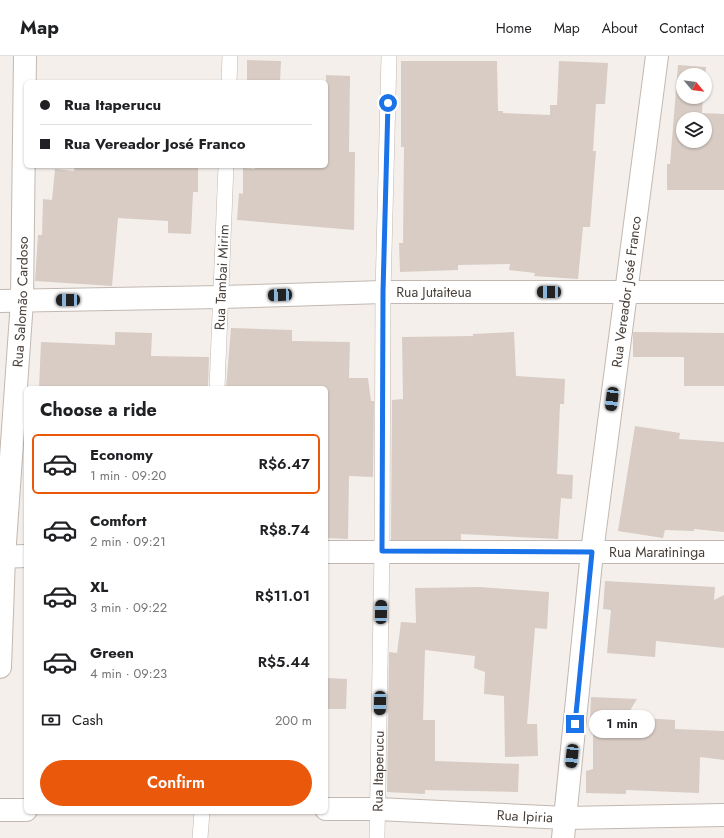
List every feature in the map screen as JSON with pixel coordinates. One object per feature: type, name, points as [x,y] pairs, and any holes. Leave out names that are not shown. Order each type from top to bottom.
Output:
[{"type":"street","name":"Rua Salomão Cardoso","points":[[26,56],[26,80]]},
{"type":"street","name":"Rua Vereador José Franco","points":[[564,828],[592,552],[657,56]]},
{"type":"street","name":"Rua Salomão Cardoso","points":[[0,667],[2,557],[22,301],[24,168]]},
{"type":"street","name":"Rua Jutaiteua","points":[[0,301],[383,292],[724,292]]},
{"type":"street","name":"Rua Maratininga","points":[[328,552],[724,552]]},
{"type":"street","points":[[2,557],[24,556]]},
{"type":"street","name":"Rua Ipiria","points":[[328,809],[377,809],[564,828],[724,815]]},
{"type":"street","points":[[0,810],[24,810]]},
{"type":"lane","points":[[229,80],[230,56]]},
{"type":"lane","name":"Rua Itaperucu","points":[[377,838],[382,551],[383,292],[389,56]]},
{"type":"lane","name":"Rua Tambai Mirim","points":[[217,386],[226,168]]},
{"type":"lane","points":[[200,838],[202,814]]},
{"type":"building","points":[[247,60],[281,61],[280,80],[247,80]]},
{"type":"building","points":[[401,61],[497,61],[498,111],[503,111],[503,113],[550,115],[550,105],[557,105],[559,61],[608,63],[605,104],[596,104],[593,151],[596,151],[590,227],[583,227],[578,279],[534,276],[535,273],[509,270],[510,264],[458,265],[458,270],[400,272],[399,243],[403,243],[404,147],[401,147]]},
{"type":"building","points":[[678,65],[706,68],[678,68]]},
{"type":"building","points":[[326,75],[350,76],[349,152],[355,152],[354,230],[237,220],[239,193],[243,194],[243,168],[328,168],[328,80],[326,80]]},
{"type":"building","points":[[676,90],[676,104],[703,104],[702,112],[676,112],[676,148],[712,148],[712,113],[724,114],[724,190],[667,190],[667,164],[670,164]]},
{"type":"building","points":[[75,168],[198,168],[198,192],[193,192],[191,234],[168,233],[168,221],[118,218],[112,286],[35,281],[38,235],[42,235],[43,199],[52,200],[55,169],[74,171]]},
{"type":"building","points":[[231,328],[292,330],[292,341],[350,342],[349,378],[368,378],[371,401],[374,401],[373,477],[349,476],[348,539],[328,538],[328,386],[226,386]]},
{"type":"building","points":[[115,332],[152,333],[151,356],[209,357],[208,386],[39,386],[41,342],[115,345]]},
{"type":"building","points":[[514,332],[516,376],[565,379],[564,404],[560,404],[557,474],[573,475],[572,499],[561,498],[558,539],[461,534],[461,540],[391,540],[392,400],[403,399],[402,337],[473,336],[473,334]]},
{"type":"building","points":[[633,332],[724,333],[724,386],[684,386],[684,357],[633,357]]},
{"type":"building","points":[[635,426],[680,433],[679,439],[724,442],[724,532],[694,529],[694,531],[665,530],[663,538],[618,531]]},
{"type":"building","points":[[605,581],[715,587],[714,600],[724,595],[724,648],[656,641],[655,657],[607,653],[611,610],[603,609]]},
{"type":"building","points":[[480,587],[549,592],[547,629],[535,628],[527,724],[537,724],[538,756],[505,757],[504,696],[484,694],[485,672],[474,668],[475,656],[425,650],[423,720],[435,720],[435,761],[519,764],[518,792],[425,790],[425,794],[387,792],[389,652],[397,653],[401,622],[416,623],[415,588]]},
{"type":"building","points":[[328,678],[347,679],[346,709],[328,709]]},
{"type":"building","points":[[591,697],[637,699],[626,717],[675,720],[675,729],[724,731],[724,760],[700,757],[699,793],[626,790],[626,794],[586,793],[586,771],[593,769],[593,719],[590,719]]},
{"type":"route","points":[[388,103],[383,292],[382,551],[592,552],[575,724]]}]
